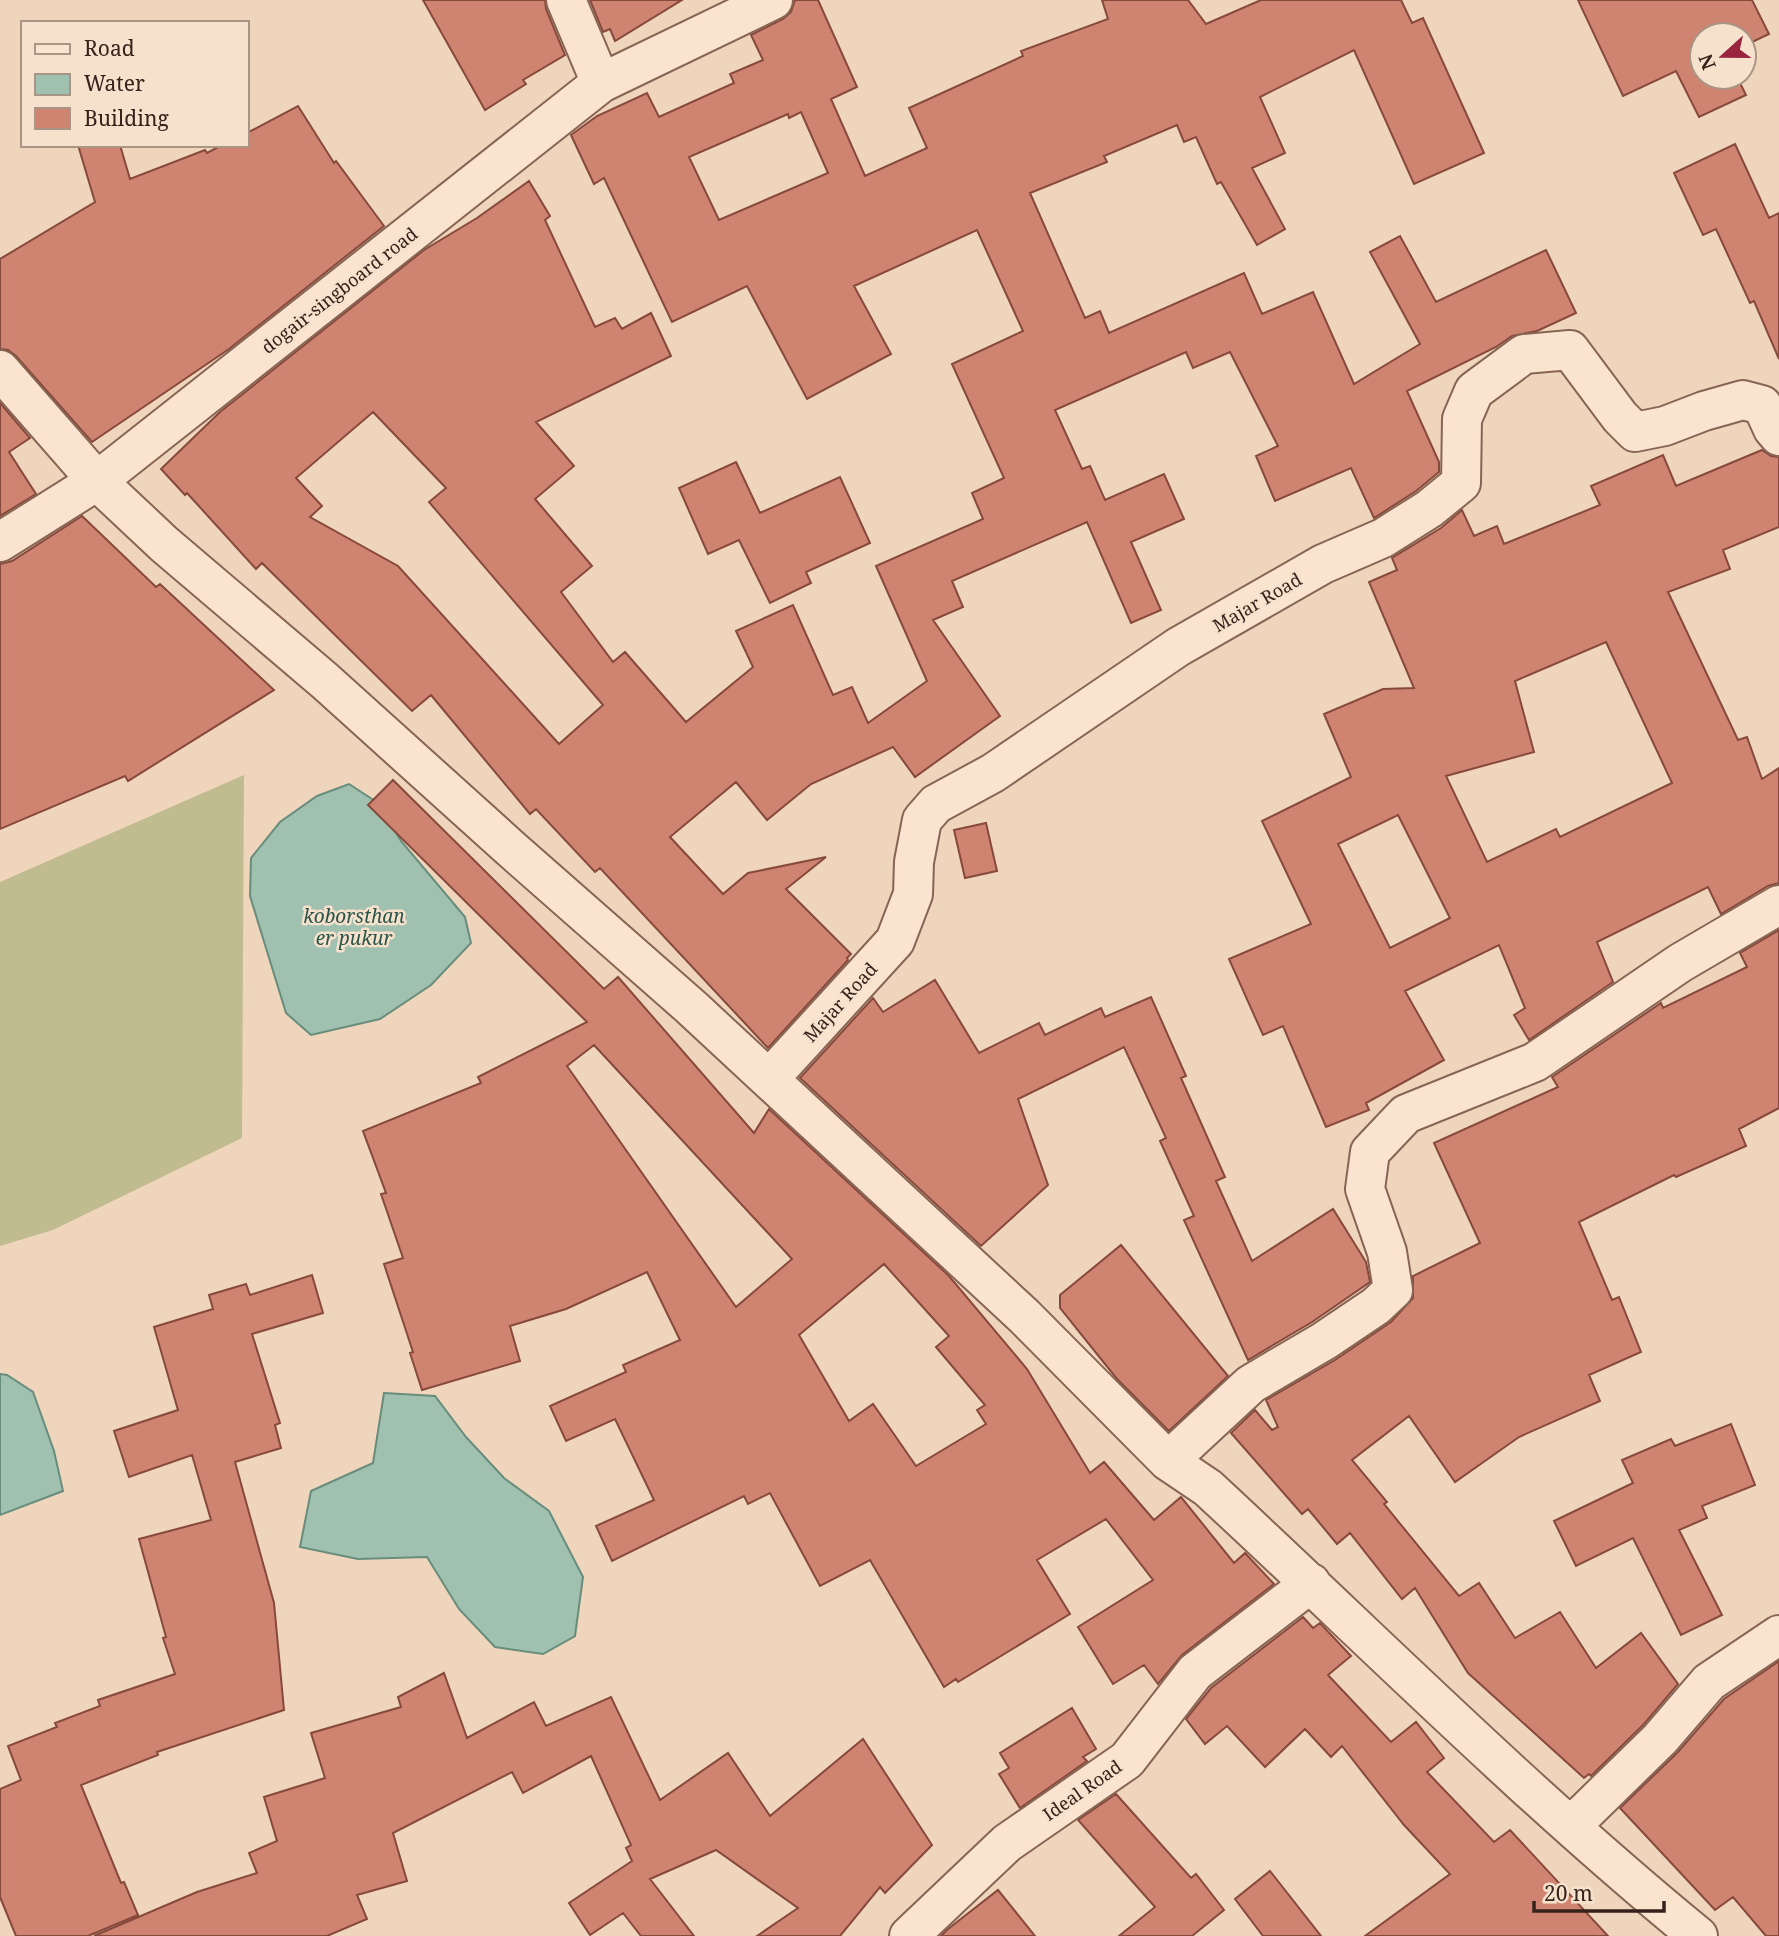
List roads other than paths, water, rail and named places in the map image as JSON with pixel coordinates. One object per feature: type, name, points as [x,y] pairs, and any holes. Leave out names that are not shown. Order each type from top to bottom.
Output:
[{"type":"street","points":[[566,0],[601,83]]},
{"type":"street","name":"dogair-singboard road","points":[[0,542],[97,481],[601,83],[773,0]]},
{"type":"street","name":"Majar Road","points":[[769,1079],[895,941],[913,894],[914,862],[922,820],[936,804],[993,773],[1178,647],[1323,564],[1383,538],[1429,509],[1461,484],[1461,419],[1474,390],[1524,354],[1570,349],[1620,417],[1635,432],[1665,426],[1743,400],[1762,405],[1779,436]]},
{"type":"street","points":[[0,370],[97,481],[164,544],[326,681],[769,1079],[1024,1316],[1168,1461],[1209,1488],[1571,1826],[1698,1936]]},
{"type":"street","points":[[1168,1461],[1251,1384],[1324,1341],[1376,1306],[1393,1290],[1387,1252],[1365,1189],[1370,1152],[1406,1114],[1535,1062],[1680,962],[1779,905]]},
{"type":"street","name":"Ideal Road","points":[[909,1936],[1007,1843],[1127,1759],[1195,1672],[1311,1583]]},
{"type":"street","points":[[1571,1826],[1660,1740],[1709,1682],[1779,1635]]},
{"type":"water","name":"koborsthan er pukur","points":[[349,784],[378,803],[401,841],[465,917],[471,943],[431,985],[380,1019],[311,1035],[286,1013],[250,896],[251,858],[280,822],[317,796]]},
{"type":"water","points":[[0,1374],[7,1375],[33,1392],[54,1451],[63,1491],[0,1515]]},
{"type":"water","points":[[384,1393],[435,1396],[466,1437],[504,1478],[549,1511],[583,1577],[575,1636],[543,1654],[495,1647],[459,1609],[427,1557],[358,1559],[300,1547],[311,1491],[373,1463]]}]
